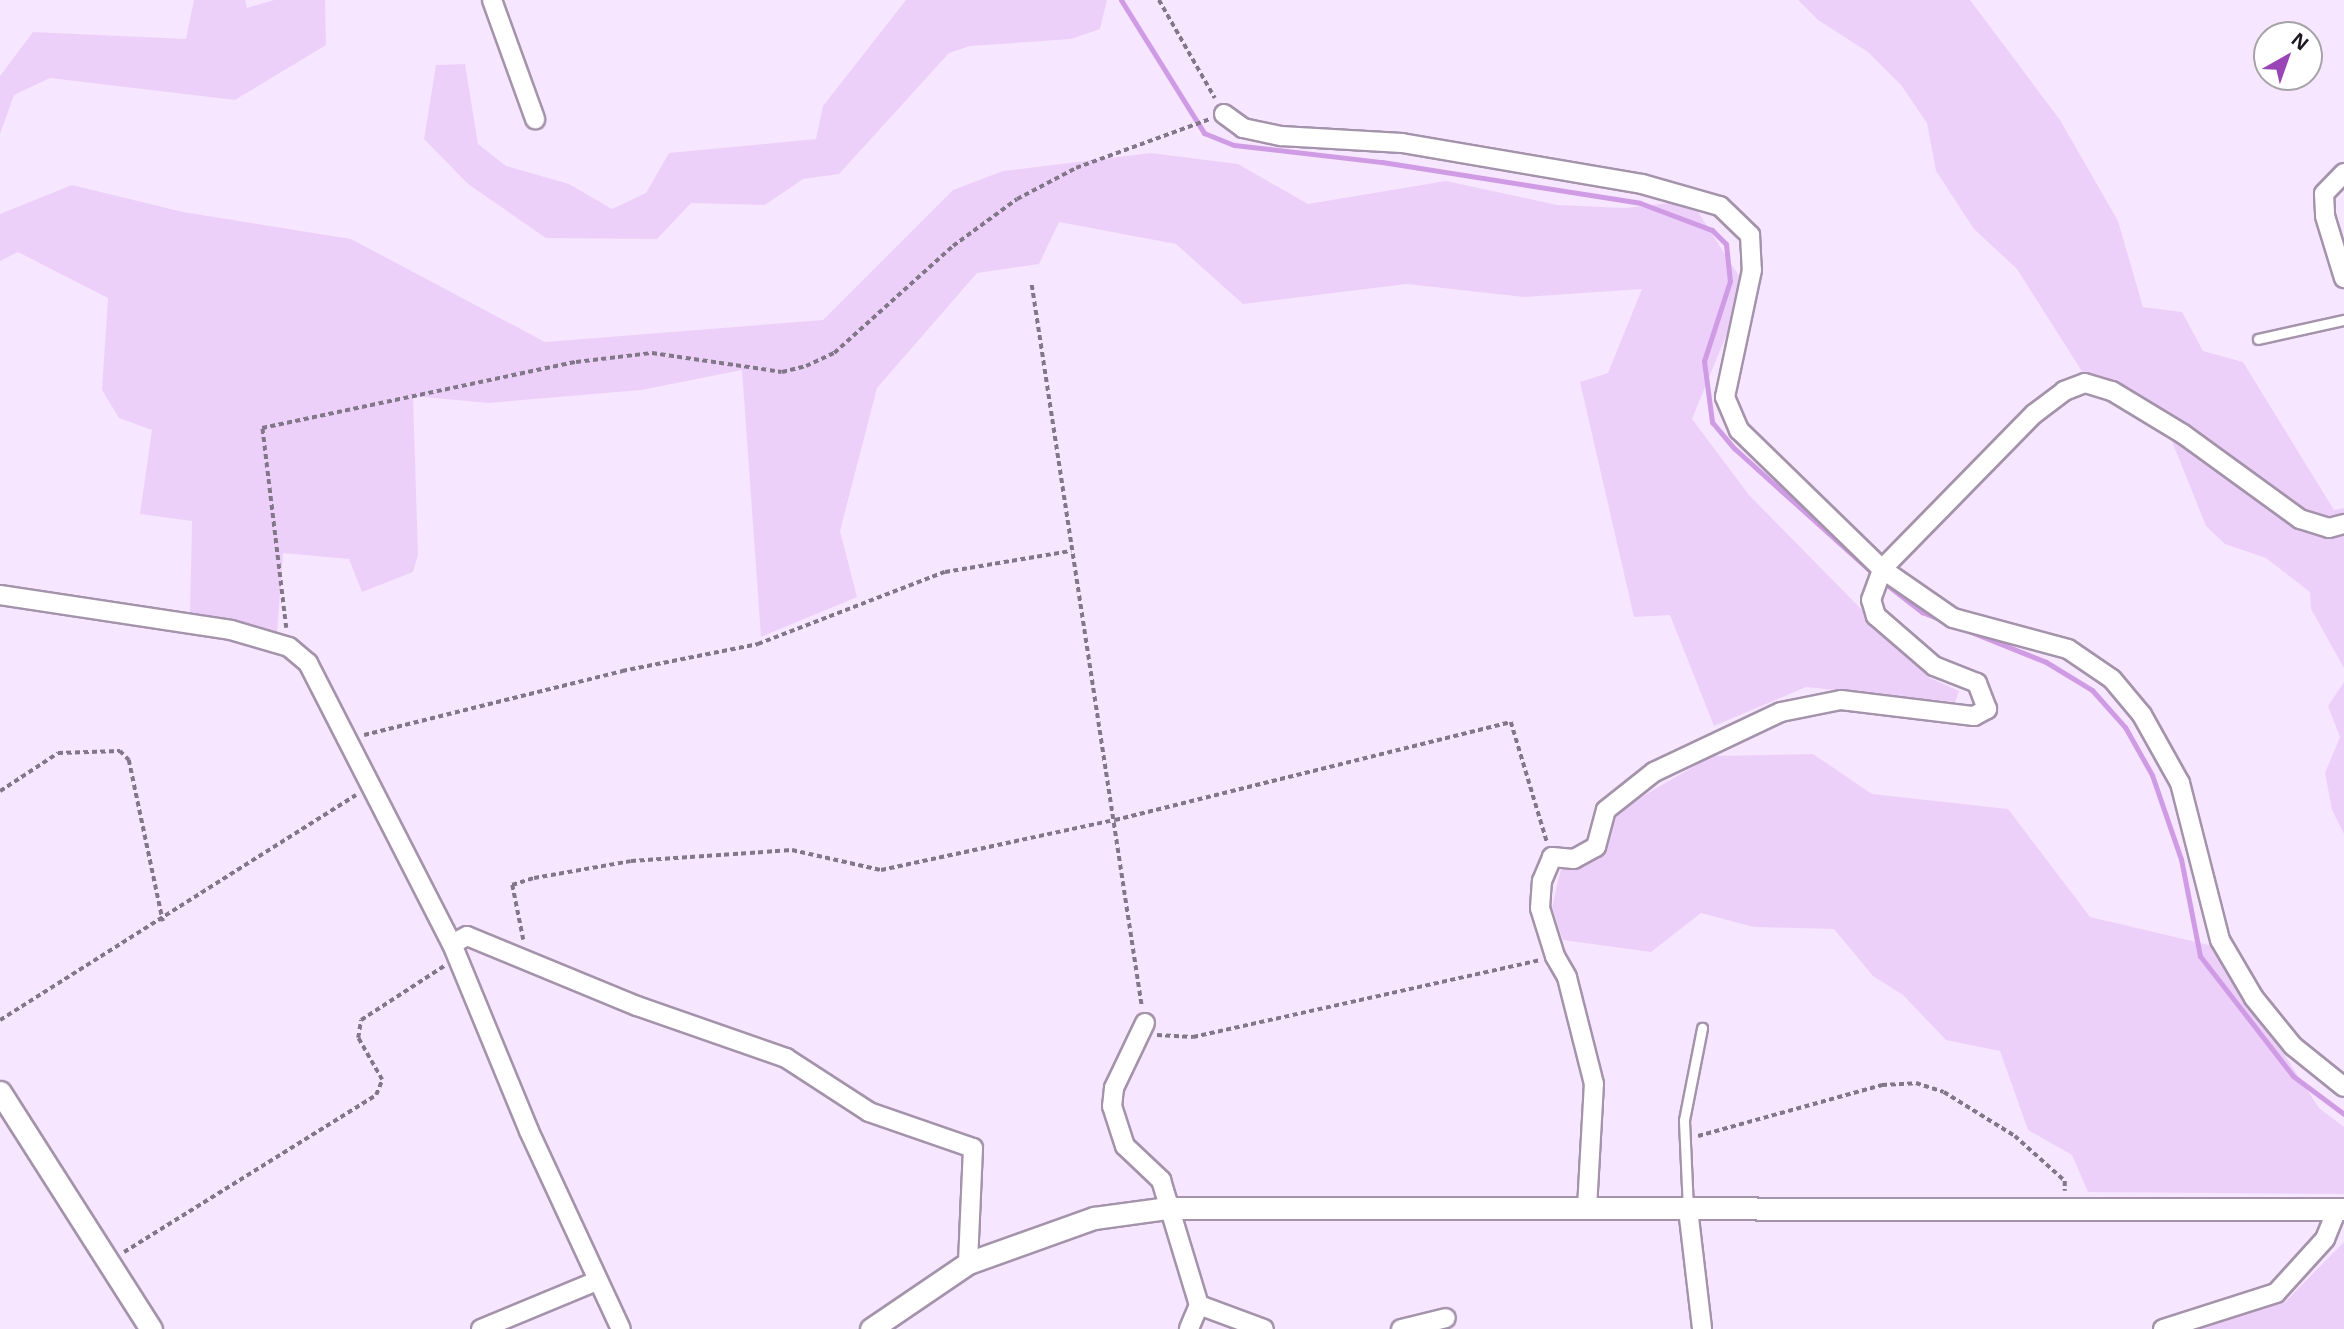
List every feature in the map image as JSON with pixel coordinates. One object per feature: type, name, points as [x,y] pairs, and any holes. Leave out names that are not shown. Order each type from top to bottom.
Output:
[{"type":"street","points":[[492,0],[535,119]]},
{"type":"street","points":[[1224,114],[1243,128],[1281,136],[1402,144],[1642,184],[1720,206],[1751,235],[1752,270],[1725,397],[1739,430],[1882,569],[1953,618],[2068,649],[2112,679],[2142,715],[2180,783],[2221,940],[2254,998],[2294,1046],[2344,1087]]},
{"type":"street","points":[[2344,173],[2325,194],[2325,216],[2344,278]]},
{"type":"street","points":[[1587,1208],[1594,1084],[1567,977],[1555,956],[1539,908],[1542,881],[1552,857],[1574,859],[1596,847],[1606,810],[1654,772],[1781,712],[1841,700],[1974,716],[1987,709],[1977,683],[1934,666],[1876,616],[1871,600],[1882,569],[2034,414],[2064,390],[2085,383],[2112,391],[2150,413],[2300,519],[2329,528],[2344,524]]},
{"type":"street","points":[[0,595],[231,631],[289,647],[308,663],[351,739],[455,951],[597,1281],[621,1329]]},
{"type":"street","points":[[455,951],[467,936],[637,1006],[786,1058],[869,1112],[973,1148],[968,1263]]},
{"type":"street","points":[[1142,1028],[1114,1088],[1112,1106],[1125,1146],[1161,1180],[1199,1305],[1189,1329]]},
{"type":"street","points":[[0,1092],[151,1329]]},
{"type":"street","points":[[871,1329],[968,1263],[1094,1218],[1168,1208],[2066,1211],[2340,1209],[2325,1239],[2276,1293],[2163,1329]]},
{"type":"street","points":[[1688,1209],[1702,1329]]},
{"type":"street","points":[[481,1329],[597,1281]]},
{"type":"street","points":[[1199,1305],[1264,1329]]},
{"type":"street","points":[[1401,1329],[1446,1318]]},
{"type":"lane","points":[[2259,339],[2344,320]]},
{"type":"lane","points":[[1688,1209],[1684,1120],[1702,1028]]},
{"type":"path","points":[[289,647],[262,428],[576,362],[652,353],[782,372],[806,366],[834,353],[953,246],[1017,199],[1076,168],[1224,114],[1159,0]]},
{"type":"path","points":[[1032,285],[1071,551],[1115,820],[1142,1028],[1193,1037],[1555,956]]},
{"type":"path","points":[[351,739],[622,671],[758,644],[945,572],[1071,551]]},
{"type":"path","points":[[519,958],[524,942],[512,885],[534,878],[631,861],[792,850],[881,870],[1115,820],[1511,722],[1552,857]]},
{"type":"path","points":[[0,791],[58,753],[120,751],[129,760],[163,921]]},
{"type":"path","points":[[0,1020],[163,921],[373,785]]},
{"type":"path","points":[[108,1262],[376,1095],[382,1080],[358,1038],[361,1020],[455,951]]},
{"type":"path","points":[[1685,1145],[1707,1130],[1761,1115],[1882,1085],[1916,1083],[1944,1092],[2015,1136],[2065,1181],[2066,1211]]},
{"type":"shaded area","points":[[194,0],[245,0],[247,8],[274,0],[325,0],[326,45],[235,100],[50,78],[14,95],[0,134],[0,76],[33,32],[186,39]]},
{"type":"shaded area","points":[[906,0],[1107,0],[1100,29],[1071,39],[970,46],[949,53],[839,174],[803,179],[765,205],[691,203],[657,239],[546,238],[468,184],[424,139],[436,65],[465,64],[478,144],[506,166],[569,184],[612,209],[646,193],[669,153],[816,139],[823,106]]},
{"type":"shaded area","points":[[1798,0],[1970,0],[2060,120],[2118,221],[2143,307],[2182,312],[2203,351],[2243,362],[2334,510],[2344,508],[2344,668],[2311,609],[2310,592],[2266,558],[2225,544],[2206,526],[2171,439],[2083,373],[2017,269],[1974,229],[1936,171],[1927,123],[1901,85],[1868,52],[1818,20]]},
{"type":"shaded area","points":[[1151,153],[1238,164],[1308,204],[1446,181],[1557,205],[1626,208],[1669,203],[1698,212],[1746,287],[1692,419],[1749,495],[1928,677],[1959,691],[1955,702],[1806,687],[1714,726],[1670,615],[1634,617],[1580,382],[1608,373],[1642,289],[1524,297],[1407,284],[1243,304],[1176,244],[1059,222],[1039,264],[977,273],[877,388],[840,531],[857,597],[761,637],[742,370],[641,390],[488,403],[413,396],[418,555],[413,572],[362,592],[349,559],[283,553],[277,634],[190,614],[192,521],[140,514],[152,430],[119,418],[102,390],[108,298],[18,252],[0,261],[0,214],[72,185],[183,212],[351,239],[545,342],[823,320],[953,190],[1003,171]]},
{"type":"shaded area","points":[[2344,682],[2344,834],[2332,810],[2325,773],[2340,737],[2328,706]]},
{"type":"shaded area","points":[[1813,754],[1872,794],[2008,809],[2090,917],[2213,946],[2319,1108],[2344,1127],[2344,1194],[2088,1192],[2072,1155],[2028,1130],[2000,1051],[1946,1040],[1903,995],[1873,976],[1834,929],[1754,927],[1701,913],[1651,952],[1563,940],[1552,907],[1561,869],[1600,851],[1612,821],[1636,800],[1712,756]]},
{"type":"shaded area","points":[[2344,1242],[2344,1329],[2197,1329],[2285,1302]]},
{"type":"waterway","points":[[1121,0],[1204,133],[1234,145],[1382,162],[1640,203],[1712,230],[1726,244],[1730,281],[1704,361],[1712,422],[1735,449],[1875,575]]},
{"type":"waterway","points":[[1882,581],[1922,612],[1944,621]]},
{"type":"waterway","points":[[1966,630],[2046,662],[2092,690],[2125,727],[2152,775],[2181,859],[2200,956],[2293,1076],[2344,1114]]}]
